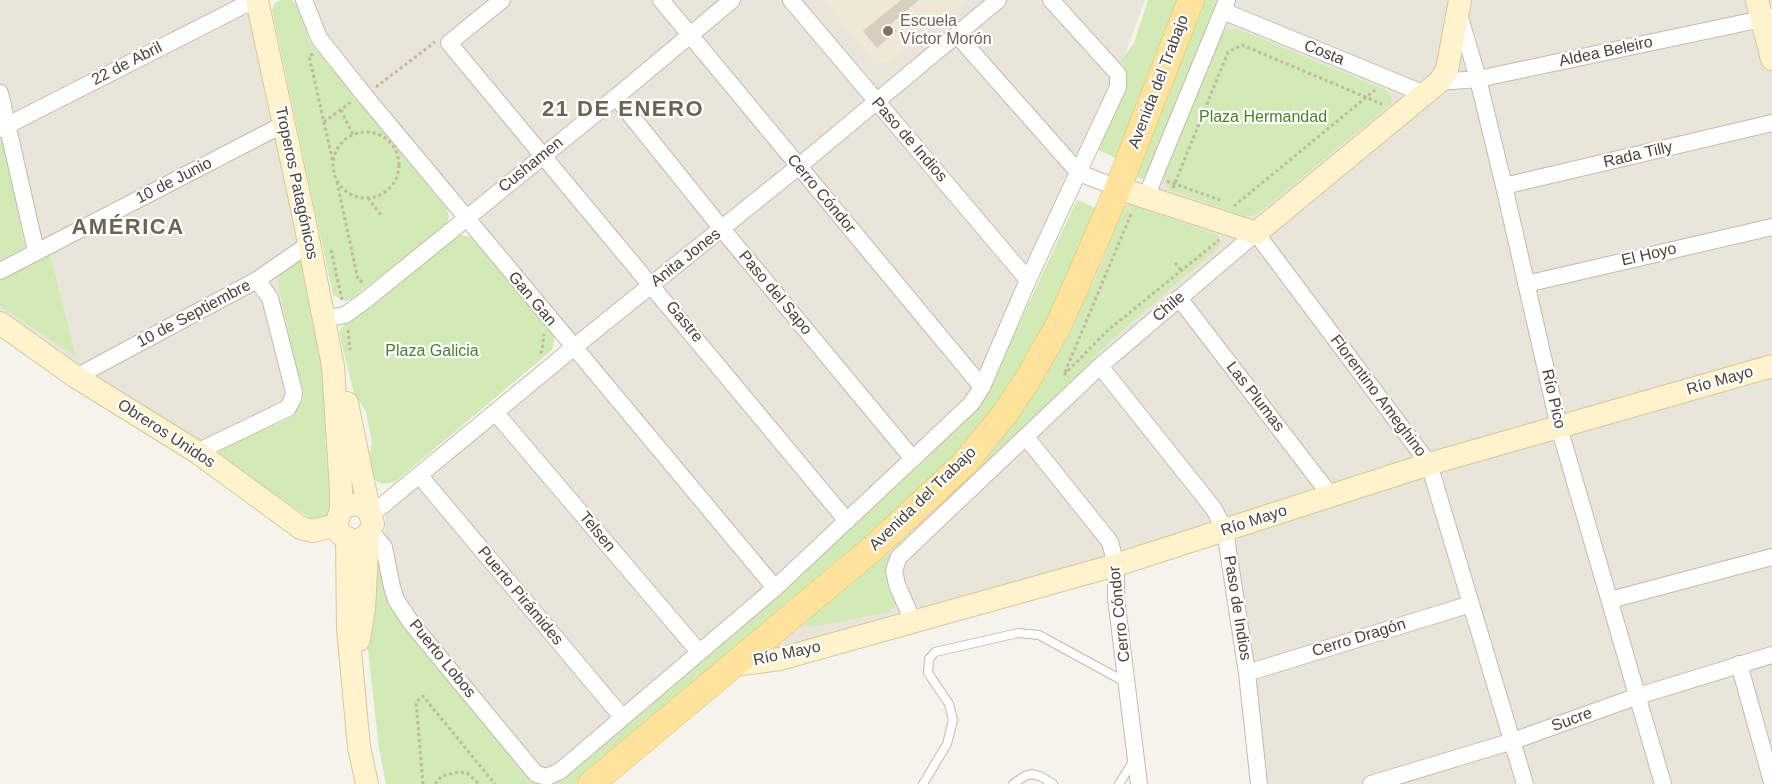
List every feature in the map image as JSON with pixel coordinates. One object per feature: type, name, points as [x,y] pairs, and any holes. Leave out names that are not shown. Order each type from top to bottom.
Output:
[{"type":"main road","name":"Avenida del Trabajo","points":[[594,783],[872,549],[940,486],[983,442],[1006,412],[1058,326],[1118,188],[1191,0]]},
{"type":"street","name":"Troperos Patagónicos","points":[[255,0],[284,124],[333,366],[345,395],[358,523],[348,629],[359,747],[367,784]]},
{"type":"street","name":"22 de Abril","points":[[3,127],[255,0]]},
{"type":"street","name":"Gan Gan","points":[[303,0],[319,38],[360,97],[466,218],[775,588]]},
{"type":"street","points":[[449,43],[502,0]]},
{"type":"street","name":"Cerro Cóndor","points":[[661,0],[982,387]]},
{"type":"street","name":"Cushamen","points":[[324,319],[345,315],[616,97],[732,0]]},
{"type":"street","name":"Paso de Indios","points":[[791,0],[1028,280]]},
{"type":"street","name":"Anita Jones","points":[[358,523],[722,230],[998,0]]},
{"type":"street","points":[[622,717],[775,588],[971,404],[982,387],[1028,280],[1118,87],[1118,74],[1052,0]]},
{"type":"street","name":"Río Pico","points":[[1459,5],[1504,186],[1559,427],[1663,784]]},
{"type":"street","name":"Chile","points":[[914,621],[897,585],[894,570],[899,557],[1100,366],[1256,233],[1432,88],[1447,70],[1459,5]]},
{"type":"street","name":"Costa","points":[[1225,6],[1389,79],[1432,88]]},
{"type":"street","name":"Avenida del Trabajo","points":[[1163,195],[1155,176],[1225,6]]},
{"type":"street","points":[[1764,12],[1772,59]]},
{"type":"street","name":"Aldea Beleiro","points":[[1432,88],[1764,12]]},
{"type":"street","points":[[957,35],[1079,173],[1118,188],[1163,195],[1217,220],[1256,233]]},
{"type":"street","name":"Gastre","points":[[449,43],[848,520]]},
{"type":"street","points":[[0,93],[3,127],[36,252]]},
{"type":"street","name":"Paso del Sapo","points":[[616,97],[722,230],[913,459]]},
{"type":"street","name":"Rada Tilly","points":[[1504,186],[1772,123]]},
{"type":"street","name":"10 de Junio","points":[[0,271],[284,124]]},
{"type":"street","name":"El Hoyo","points":[[1526,284],[1772,227]]},
{"type":"street","name":"Florentino Ameghino","points":[[1256,233],[1429,464],[1470,604],[1514,741],[1525,784]]},
{"type":"street","name":"10 de Septiembre","points":[[76,377],[257,280],[309,244]]},
{"type":"street","points":[[197,452],[288,408],[294,392],[270,298],[257,280]]},
{"type":"street","name":"Las Plumas","points":[[1179,298],[1331,496]]},
{"type":"street","name":"Obreros Unidos","points":[[0,323],[76,377],[197,452],[301,528],[313,531],[358,523]]},
{"type":"street","name":"Paso de Indios","points":[[1100,366],[1214,509],[1225,531],[1247,673],[1259,784]]},
{"type":"street","name":"Río Mayo","points":[[734,665],[780,659],[1116,565],[1429,464],[1772,366]]},
{"type":"street","name":"Telsen","points":[[495,412],[699,652]]},
{"type":"street","name":"Cerro Cóndor","points":[[1026,437],[1110,542],[1116,565],[1116,598],[1139,784]]},
{"type":"street","name":"Puerto Pirámides","points":[[419,475],[622,717]]},
{"type":"street","name":"Puerto Lobos","points":[[358,523],[384,547],[394,594],[412,624],[536,774],[547,777],[560,771],[622,717]]},
{"type":"street","points":[[1610,600],[1772,557]]},
{"type":"street","name":"Cerro Dragón","points":[[1247,673],[1470,604]]},
{"type":"street","name":"Sucre","points":[[1371,784],[1514,741],[1638,696],[1772,655]]},
{"type":"street","points":[[1739,664],[1772,782]]},
{"type":"lane","points":[[923,784],[946,744],[953,720],[949,704],[928,673],[929,659],[935,652],[1018,633],[1039,635],[1127,683]]},
{"type":"lane","points":[[1119,784],[1136,757]]},
{"type":"lane","points":[[1013,784],[1031,774],[1040,776],[1053,784]]},
{"type":"path","points":[[324,122],[439,39],[449,43]]},
{"type":"path","points":[[1163,195],[1228,52],[1242,45],[1403,113]]},
{"type":"path","points":[[316,52],[309,56],[358,280],[369,284]]},
{"type":"path","points":[[1217,220],[1389,79]]},
{"type":"path","points":[[341,109],[353,135]]},
{"type":"path","points":[[337,182],[345,191],[354,196],[368,198],[385,192],[392,185],[397,176],[397,155],[381,130]]},
{"type":"path","points":[[333,162],[342,142],[353,135],[362,133],[373,133],[383,138],[401,156]]},
{"type":"path","points":[[1155,176],[1163,195]]},
{"type":"path","points":[[1163,195],[1243,208]]},
{"type":"path","points":[[368,198],[381,215]]},
{"type":"path","points":[[533,359],[542,351],[544,334]]},
{"type":"path","points":[[423,784],[416,702],[423,696],[495,784]]},
{"type":"path","points":[[435,784],[442,776],[458,771],[466,773],[479,784]]},
{"type":"shaded area","points":[[0,0],[257,0],[333,366],[288,408],[197,452],[0,323]]},
{"type":"shaded area","points":[[304,0],[1145,0],[1118,74],[982,387],[847,521],[547,777],[412,624],[384,547],[386,502],[573,348],[365,96]]},
{"type":"shaded area","name":"Escuela Víctor Morón","points":[[822,0],[966,0],[890,62],[875,62]]},
{"type":"shaded area","points":[[1227,0],[1772,0],[1772,784],[1252,784],[1225,531],[780,659],[765,639],[940,486],[1118,188],[1139,194]]},
{"type":"green space","points":[[292,0],[297,5],[310,42],[447,209],[449,217],[446,225],[351,299],[345,301],[333,295],[272,10],[275,3]]},
{"type":"green space","points":[[1148,0],[1178,0],[1118,159],[1098,150],[1126,82],[1126,72],[1121,60],[1134,43]]},
{"type":"green space","points":[[1203,0],[1221,0],[1145,179],[1140,179],[1136,177]]},
{"type":"green space","name":"Plaza Hermandad","points":[[1235,28],[1388,91],[1392,98],[1390,105],[1252,216],[1244,216],[1170,190],[1164,176],[1219,36],[1226,30]]},
{"type":"green space","points":[[2,138],[25,247],[0,259],[0,139]]},
{"type":"green space","points":[[1077,200],[1096,208],[1053,314],[1014,384],[941,472],[901,511],[580,784],[386,784],[379,749],[368,650],[371,581],[375,554],[379,557],[386,597],[403,622],[529,774],[561,778],[784,591],[980,407]]},
{"type":"green space","points":[[1131,205],[1217,235],[1221,241],[1218,248],[1110,341],[896,554],[896,601],[889,612],[808,628],[806,623],[808,618],[897,546],[933,513],[995,448],[1024,409],[1068,337],[1078,317],[1075,314],[1092,286],[1108,249],[1109,234],[1119,212],[1125,206]]},
{"type":"green space","name":"Plaza Galicia","points":[[458,234],[471,237],[550,329],[554,335],[554,344],[552,350],[395,482],[384,484],[370,476],[368,464],[372,443],[366,412],[354,393],[339,332],[349,318]]},
{"type":"green space","points":[[50,255],[76,357],[0,306],[0,280]]},
{"type":"green space","points":[[298,258],[301,260],[329,393],[330,408],[325,439],[327,461],[337,495],[326,518],[310,518],[221,458],[219,453],[221,449],[292,417],[303,399],[277,278],[282,268]]},
{"type":"building","points":[[901,0],[919,0],[891,24],[897,31],[877,48],[863,31]]},
{"type":"place","name":"Escuela Víctor Morón","points":[[888,31]]},
{"type":"district","name":"21 DE ENERO","points":[[623,110]]},
{"type":"district","name":"AMÉRICA","points":[[128,228]]}]
